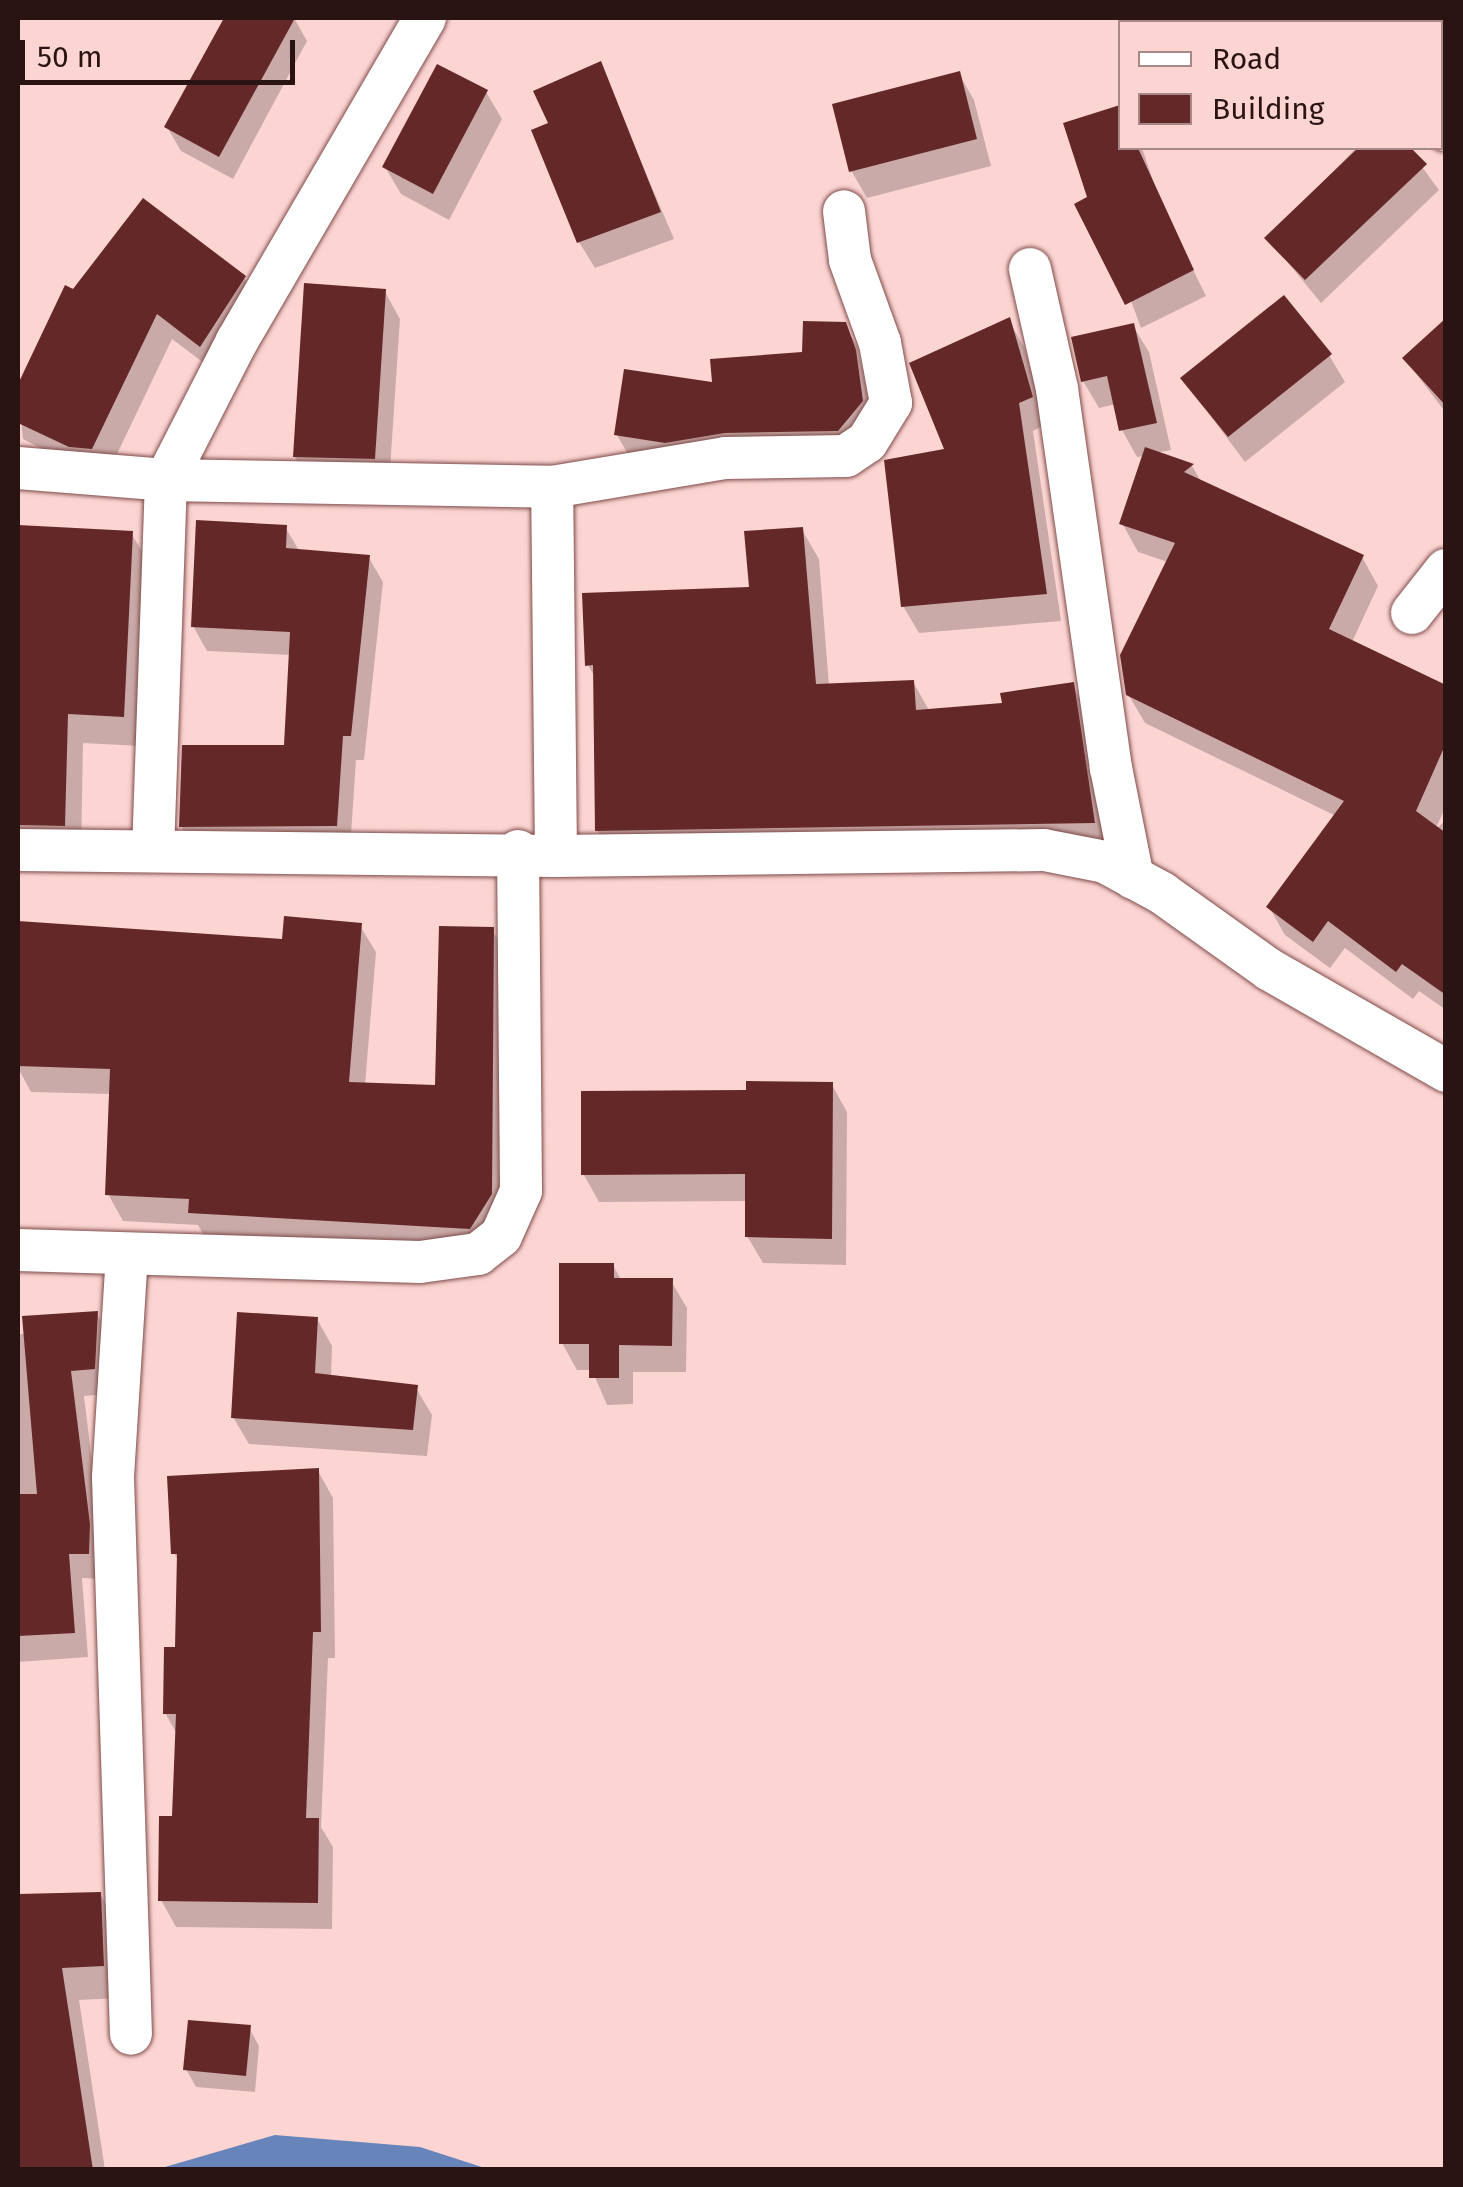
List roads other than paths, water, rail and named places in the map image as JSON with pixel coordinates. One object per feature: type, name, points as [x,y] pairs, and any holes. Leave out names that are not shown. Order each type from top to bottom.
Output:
[{"type":"street","points":[[154,849],[166,480],[237,342],[425,18]]},
{"type":"street","points":[[18,468],[166,480],[552,486],[725,458],[846,456],[867,442],[892,403],[880,343],[850,260],[844,211]]},
{"type":"street","points":[[1030,269],[1057,389],[1111,768],[1134,878]]},
{"type":"street","points":[[18,1250],[420,1262],[478,1254],[501,1236],[521,1192],[552,486]]},
{"type":"street","points":[[1412,614],[1446,570]]},
{"type":"street","points":[[18,850],[1044,850],[1105,862],[1270,970],[1446,1071]]},
{"type":"street","points":[[128,1254],[113,1478],[131,2034]]},
{"type":"water","points":[[275,2135],[420,2147],[488,2169],[158,2169]]}]
